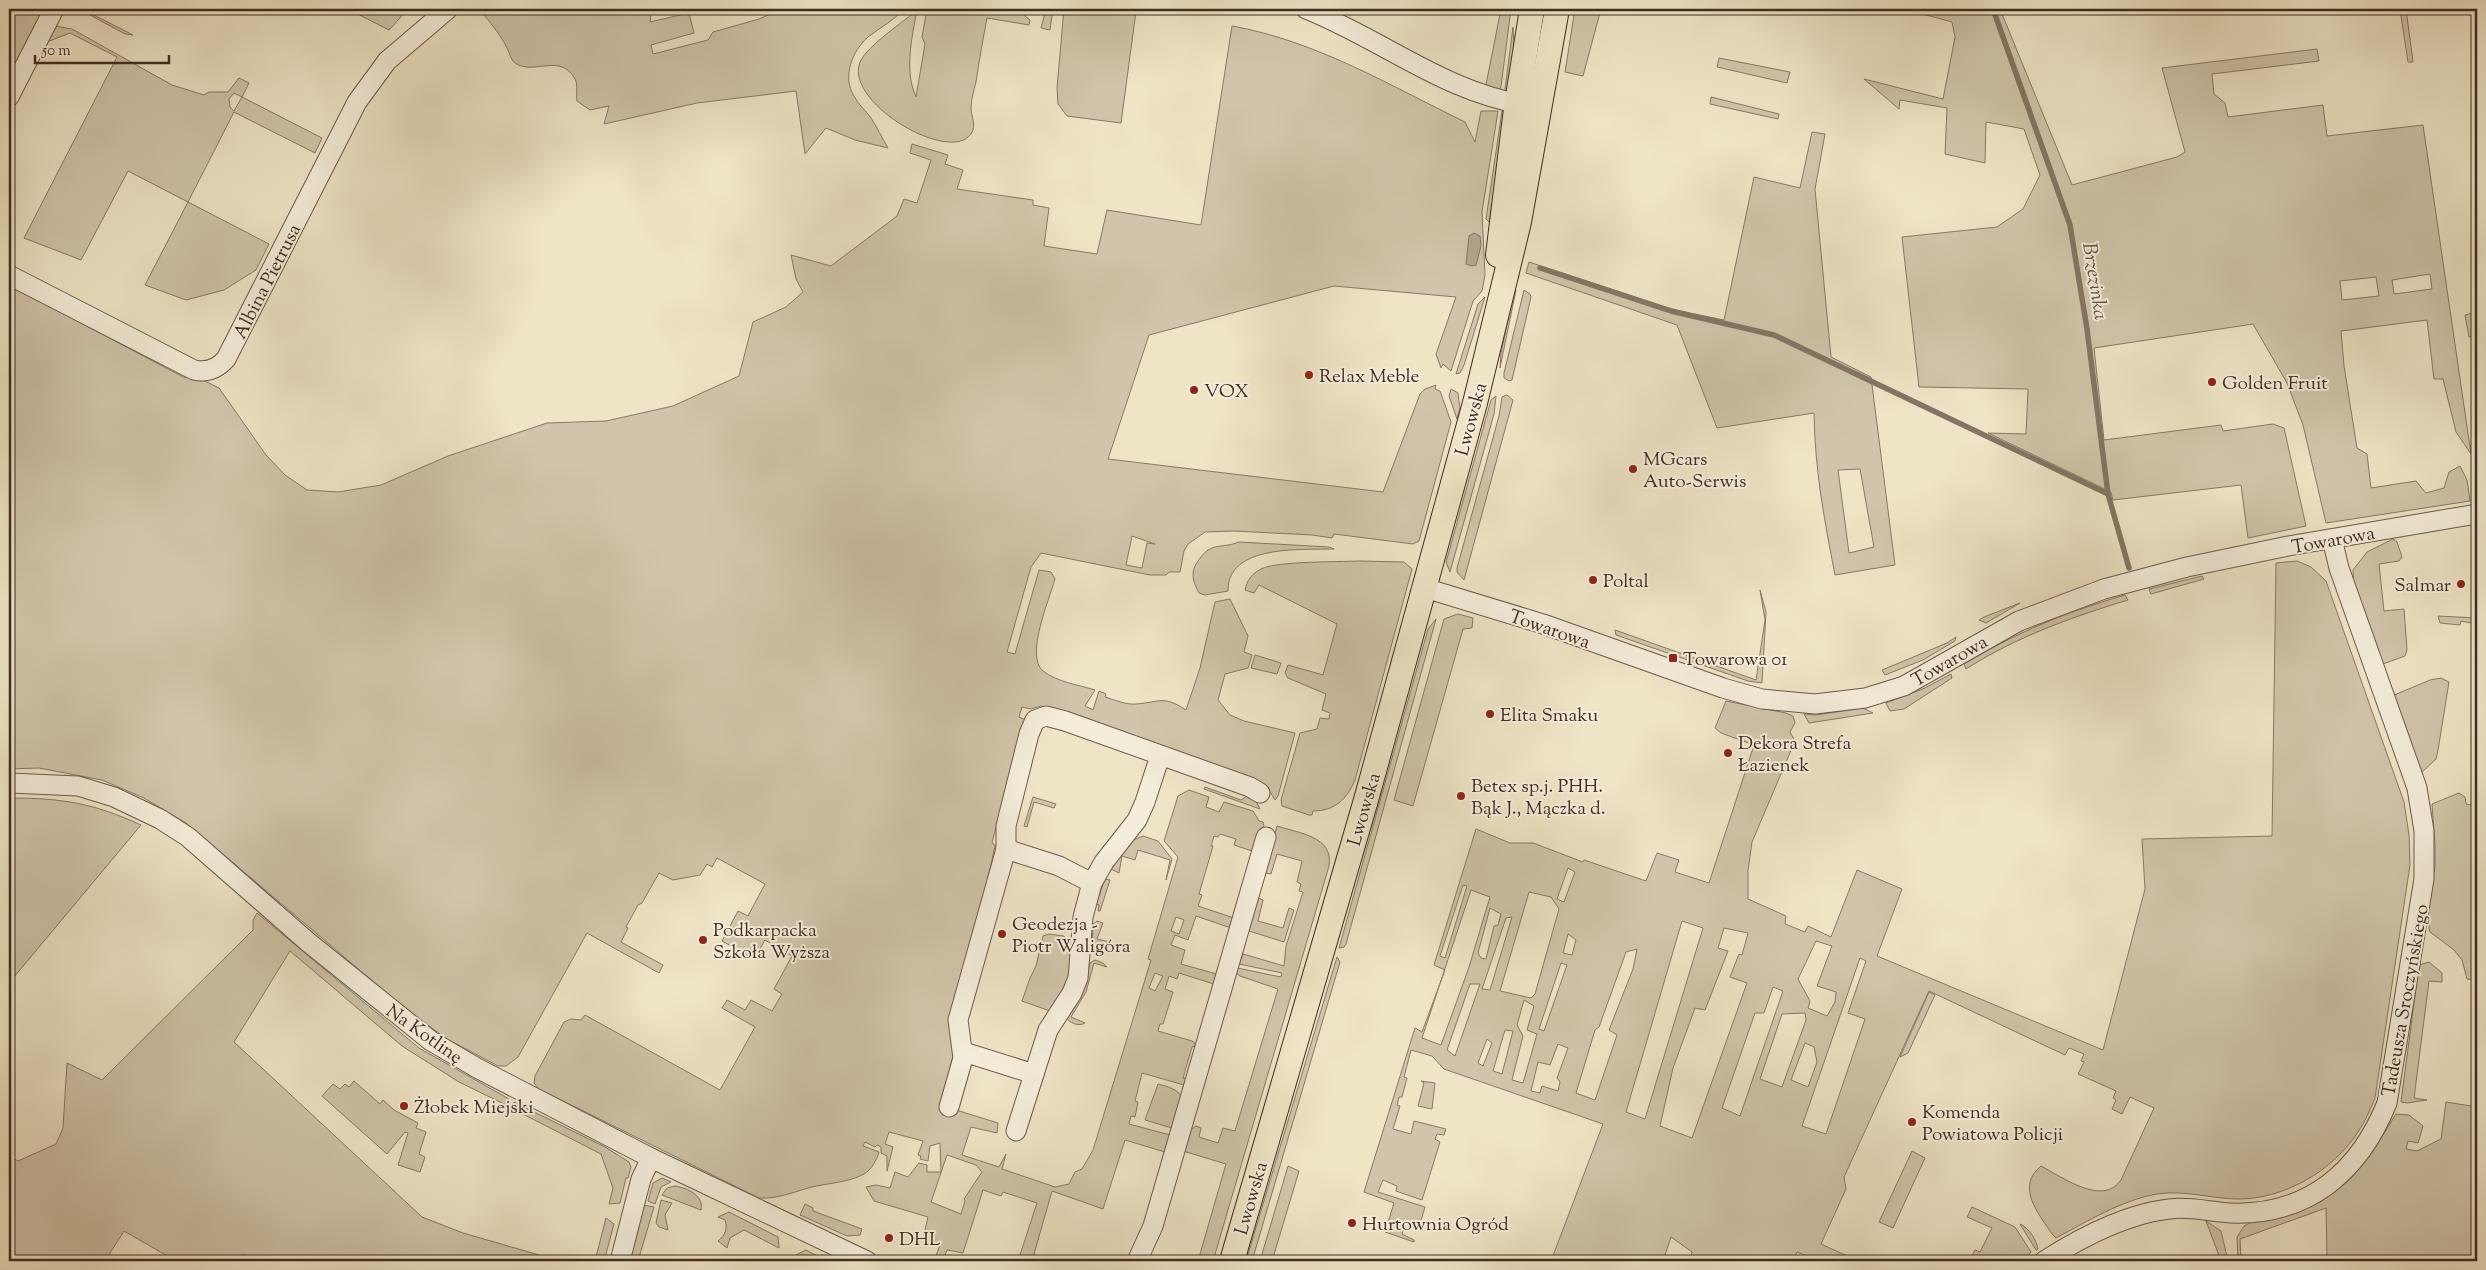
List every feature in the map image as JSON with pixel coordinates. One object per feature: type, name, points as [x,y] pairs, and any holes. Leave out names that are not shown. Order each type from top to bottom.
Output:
[{"type":"main road","name":"Lwowska","points":[[1528,106],[1532,9]]},
{"type":"main road","name":"Lwowska","points":[[1232,1261],[1324,948],[1425,588],[1486,355],[1528,106],[1557,9]]},
{"type":"street","points":[[9,97],[54,9]]},
{"type":"street","name":"Albina Pietrusa","points":[[9,275],[194,370],[203,371],[219,366],[226,359],[357,102],[387,61],[448,9]]},
{"type":"street","points":[[1306,9],[1371,39],[1440,79],[1528,106]]},
{"type":"street","name":"Towarowa","points":[[1425,588],[1543,624],[1723,688],[1762,699],[1815,704],[1865,698],[1904,686],[2020,621],[2104,589],[2187,567],[2477,514]]},
{"type":"street","name":"Tadeusza Sroczyńskiego","points":[[2044,1261],[2097,1232],[2152,1212],[2184,1208],[2251,1212],[2273,1209],[2299,1200],[2326,1186],[2355,1161],[2375,1130],[2384,1109],[2389,1096],[2424,879],[2424,831],[2417,788],[2339,568],[2332,539]]},
{"type":"street","points":[[949,1107],[963,1062],[964,1052],[958,1032],[958,1020],[1006,849],[1006,826],[1028,734],[1033,722],[1038,718],[1046,716],[1065,721],[1250,787],[1260,793]]},
{"type":"street","points":[[1016,1131],[1048,1030],[1072,993],[1078,978],[1083,917],[1092,883],[1104,862],[1137,820],[1160,756]]},
{"type":"street","name":"Na Kotlinę","points":[[9,783],[78,786],[114,797],[160,819],[188,837],[308,942],[431,1041],[477,1068],[651,1158],[867,1261]]},
{"type":"street","points":[[1137,1261],[1153,1226],[1266,837]]},
{"type":"street","points":[[1006,849],[1059,866],[1092,883]]},
{"type":"street","points":[[964,1052],[1034,1074]]},
{"type":"street","points":[[620,1261],[641,1179],[651,1158]]},
{"type":"shaded area","points":[[9,9],[48,9],[9,86]]},
{"type":"shaded area","points":[[79,9],[82,9],[133,35],[125,34]]},
{"type":"shaded area","points":[[348,9],[408,9],[389,30]]},
{"type":"shaded area","points":[[479,9],[652,9],[650,22],[689,13],[694,33],[651,45],[653,54],[708,40],[713,32],[759,19],[782,9],[905,9],[862,43],[853,57],[849,73],[850,89],[871,118],[888,148],[855,140],[826,128],[805,154],[796,91],[697,103],[604,124],[609,106],[590,110],[577,101],[575,79],[569,71],[562,67],[530,67],[515,63],[499,34]]},
{"type":"shaded area","points":[[927,9],[1028,9],[1025,16],[1030,20],[1029,25],[987,18],[971,102],[974,127],[971,134],[959,141],[942,141],[921,135],[900,124],[881,109],[866,93],[859,76],[861,60],[865,54],[917,10],[910,54],[910,76],[916,97],[925,44],[922,37]]},
{"type":"shaded area","points":[[1046,9],[1053,9],[1050,30],[1041,28]]},
{"type":"shaded area","points":[[1064,9],[1121,9],[1136,11],[1121,123],[1067,116],[1058,104],[1057,88]]},
{"type":"shaded area","points":[[1501,9],[1511,9],[1500,94],[1485,90]]},
{"type":"shaded area","points":[[1575,9],[1601,9],[1583,76],[1565,72]]},
{"type":"shaded area","points":[[1904,9],[2000,9],[2072,185],[2177,157],[2185,152],[2162,68],[2317,49],[2319,61],[2212,74],[2214,94],[2225,103],[2228,117],[2323,105],[2327,136],[2423,125],[2471,454],[2456,432],[2443,379],[2434,379],[2427,320],[2341,331],[2344,366],[2357,448],[2367,454],[2371,488],[2416,481],[2426,493],[2444,488],[2449,472],[2460,466],[2467,480],[2470,501],[2326,523],[2303,425],[2287,383],[2253,324],[2094,348],[2104,440],[2221,425],[2223,431],[2273,424],[2284,428],[2306,526],[2248,538],[2241,485],[2113,500],[2111,492],[1988,433],[2026,434],[2028,389],[1919,387],[1902,237],[1997,227],[2023,209],[2040,175],[2024,129],[1986,122],[1985,163],[1945,154],[1947,108],[1900,100],[1899,109],[1864,79],[1943,99],[1955,37],[1952,22]],"holes":[[[2430,274],[2432,289],[2394,294],[2392,280]],[[2376,277],[2379,296],[2342,300],[2340,281]]]},
{"type":"shaded area","points":[[2400,9],[2406,9],[2413,62],[2408,62]]},
{"type":"shaded area","points":[[55,26],[72,29],[172,85],[204,95],[209,92],[228,92],[239,78],[249,83],[242,97],[322,138],[315,153],[234,112],[188,202],[128,171],[81,260],[24,238],[117,57],[70,33],[47,42],[9,116],[9,106]],"holes":[[[234,93],[242,97],[234,111],[230,107],[229,99]]]},
{"type":"shaded area","points":[[1232,26],[1293,42],[1323,53],[1380,79],[1465,122],[1475,142],[1481,111],[1498,111],[1482,212],[1485,275],[1482,291],[1473,301],[1451,371],[1443,364],[1441,368],[1436,354],[1456,297],[1334,286],[1149,335],[1108,459],[1383,492],[1420,394],[1425,389],[1436,385],[1435,389],[1440,391],[1451,422],[1419,541],[1413,544],[1334,534],[1332,538],[1312,535],[1234,531],[1205,532],[1188,544],[1184,551],[1180,572],[1169,572],[1166,575],[1150,575],[1041,553],[1031,567],[1007,652],[1015,654],[1039,570],[1051,572],[1055,579],[1037,641],[1036,653],[1038,664],[1043,671],[1055,678],[1095,690],[1085,706],[1093,710],[1099,691],[1106,694],[1105,697],[1124,703],[1136,704],[1167,701],[1186,710],[1200,668],[1215,602],[1230,599],[1248,636],[1244,652],[1252,655],[1248,668],[1225,674],[1218,700],[1230,715],[1244,721],[1295,733],[1278,796],[1275,800],[1267,787],[1259,782],[1041,706],[1031,709],[1022,707],[1019,717],[1026,720],[992,842],[995,846],[963,1009],[940,1105],[998,1123],[997,1133],[971,1127],[962,1155],[999,1167],[1006,1154],[1002,1169],[1055,1187],[1069,1184],[1075,1172],[1082,1169],[1093,1150],[1151,960],[1148,959],[1178,857],[1164,841],[1178,796],[1189,790],[1209,797],[1206,807],[1219,812],[1224,802],[1253,811],[1259,821],[1263,822],[1264,826],[1258,853],[1234,845],[1236,839],[1220,834],[1218,837],[1214,836],[1211,846],[1213,846],[1199,894],[1202,895],[1198,906],[1237,919],[1234,929],[1196,916],[1188,940],[1175,935],[1171,945],[1185,950],[1181,964],[1220,975],[1217,985],[1179,973],[1177,979],[1169,976],[1165,989],[1173,992],[1163,1024],[1160,1024],[1158,1031],[1192,1041],[1197,1045],[1192,1047],[1183,1078],[1190,1080],[1184,1085],[1142,1073],[1135,1101],[1138,1102],[1135,1117],[1131,1116],[1129,1124],[1170,1135],[1173,1139],[1170,1151],[1165,1152],[1125,1140],[1103,1209],[1052,1191],[1032,1261],[1018,1261],[1037,1203],[1003,1192],[1001,1196],[983,1190],[963,1253],[947,1250],[944,1258],[956,1261],[934,1261],[940,1245],[923,1238],[928,1217],[874,1201],[866,1187],[876,1185],[890,1188],[895,1172],[908,1177],[919,1163],[927,1165],[927,1172],[941,1172],[940,1143],[930,1146],[928,1161],[920,1159],[921,1156],[918,1155],[923,1141],[889,1132],[885,1144],[893,1147],[887,1171],[887,1156],[881,1153],[881,1147],[877,1145],[875,1147],[865,1142],[863,1146],[879,1152],[869,1170],[864,1174],[851,1179],[815,1186],[772,1198],[759,1198],[539,1089],[534,1083],[535,1076],[564,1022],[571,1019],[581,1020],[585,1015],[720,1090],[755,1027],[722,1008],[727,1000],[745,1010],[751,1000],[772,1011],[782,994],[774,989],[792,956],[765,940],[754,959],[722,941],[738,911],[748,916],[765,884],[717,858],[712,867],[707,864],[700,875],[673,880],[659,873],[626,927],[628,928],[621,942],[663,965],[659,973],[587,933],[518,1057],[506,1066],[498,1066],[447,1039],[402,1006],[186,823],[144,798],[102,780],[39,768],[9,769],[9,285],[185,378],[189,373],[219,388],[266,455],[285,475],[307,490],[338,492],[381,485],[448,456],[547,423],[606,421],[673,406],[739,376],[753,322],[786,307],[803,292],[796,279],[791,255],[831,266],[897,216],[904,199],[917,203],[931,160],[910,153],[912,144],[948,155],[945,164],[963,170],[957,189],[1033,200],[1033,205],[1049,208],[1044,246],[1097,254],[1107,210],[1201,225]],"holes":[[[1132,536],[1155,544],[1147,543],[1142,568],[1126,565]],[[1176,917],[1184,920],[1179,934],[1171,931]],[[1155,973],[1163,976],[1155,991],[1149,988]],[[947,1155],[976,1165],[982,1172],[964,1199],[961,1214],[931,1202]]]},
{"type":"shaded area","points":[[1513,27],[1515,62],[1509,95],[1505,95],[1505,89]]},
{"type":"shaded area","points":[[1719,58],[1790,72],[1787,83],[1717,67]]},
{"type":"shaded area","points":[[1711,97],[1779,114],[1778,119],[1710,104]]},
{"type":"shaded area","points":[[1502,111],[1507,116],[1489,222],[1486,219]]},
{"type":"shaded area","points":[[1812,132],[1825,134],[1815,189],[1831,357],[1871,377],[1895,565],[1835,575],[1818,475],[1814,413],[1717,428],[1677,325],[1526,273],[1529,262],[1675,310],[1724,320],[1754,177],[1800,188]],"holes":[[[1860,469],[1874,547],[1849,553],[1838,470]]]},
{"type":"shaded area","points":[[188,202],[269,244],[256,270],[224,290],[186,300],[145,285]]},
{"type":"shaded area","points":[[1474,233],[1480,236],[1481,246],[1476,265],[1472,266],[1466,264],[1469,236]]},
{"type":"shaded area","points":[[1514,290],[1516,290],[1500,368],[1501,353]]},
{"type":"shaded area","points":[[1524,290],[1531,297],[1512,380],[1509,381],[1504,378],[1504,373]]},
{"type":"shaded area","points":[[1485,297],[1464,365],[1460,373],[1456,374],[1478,304]]},
{"type":"shaded area","points":[[2477,312],[2477,335],[2469,337],[2465,315]]},
{"type":"shaded area","points":[[1451,389],[1458,393],[1460,408],[1457,419],[1449,396]]},
{"type":"shaded area","points":[[1507,395],[1513,400],[1464,580],[1457,572],[1457,568],[1499,416],[1502,397]]},
{"type":"shaded area","points":[[1496,396],[1494,414],[1450,572],[1446,562],[1491,400]]},
{"type":"shaded area","points":[[2393,539],[2397,542],[2402,557],[2399,561],[2379,564],[2384,611],[2404,609],[2407,650],[2405,656],[2383,664],[2354,584],[2353,570],[2367,552]]},
{"type":"shaded area","points":[[1239,542],[1329,547],[1334,549],[1286,550],[1253,557],[1240,565],[1231,576],[1228,591],[1205,595],[1199,593],[1193,575],[1194,568],[1201,556],[1215,547]]},
{"type":"shaded area","points":[[2297,561],[2311,567],[2326,581],[2404,802],[2409,835],[2410,865],[2375,1098],[2363,1124],[2348,1146],[2321,1171],[2289,1189],[2254,1198],[2236,1199],[2177,1193],[2144,1197],[2105,1212],[2056,1238],[2041,1218],[2032,1200],[2030,1183],[2033,1174],[2041,1166],[2082,1187],[2104,1191],[2113,1188],[2121,1180],[2154,1108],[2130,1097],[2122,1114],[2112,1109],[2116,1100],[2113,1098],[2116,1091],[2078,1074],[2084,1062],[2081,1061],[2084,1054],[2069,1048],[2065,1055],[1929,991],[1844,1177],[1846,1189],[1821,1244],[1858,1261],[1819,1261],[1797,1252],[1793,1261],[1690,1261],[1692,1252],[1671,1237],[1663,1261],[1551,1261],[1603,1124],[1444,1069],[1432,1056],[1411,1050],[1404,1077],[1407,1078],[1402,1097],[1399,1097],[1397,1105],[1400,1106],[1393,1129],[1411,1134],[1414,1121],[1446,1129],[1444,1135],[1437,1134],[1435,1139],[1440,1142],[1422,1200],[1396,1191],[1397,1186],[1383,1180],[1378,1192],[1425,1207],[1419,1227],[1406,1222],[1402,1234],[1414,1240],[1414,1242],[1385,1232],[1394,1203],[1364,1192],[1415,1028],[1422,1032],[1440,982],[1422,1038],[1441,1045],[1469,967],[1490,897],[1471,890],[1445,970],[1434,965],[1476,829],[1510,843],[1533,843],[1583,862],[1584,860],[1646,881],[1657,853],[1679,860],[1675,872],[1709,883],[1754,745],[1721,733],[1715,728],[1726,701],[1786,713],[1793,716],[1795,723],[1790,732],[1795,741],[1752,842],[1748,871],[1748,899],[1786,916],[1785,924],[1805,932],[1808,926],[1831,937],[1857,870],[1902,889],[1877,956],[2103,1050],[2145,889],[2142,839],[2272,836],[2276,563]],"holes":[[[1568,868],[1575,872],[1564,902],[1557,899]],[[1463,885],[1467,886],[1445,958],[1440,956]],[[1529,892],[1551,897],[1559,909],[1535,994],[1531,998],[1500,991]],[[1490,908],[1501,914],[1498,925],[1494,926],[1486,959],[1481,958],[1478,953]],[[1512,917],[1490,990],[1482,989],[1506,918]],[[1682,921],[1703,928],[1645,1119],[1626,1112]],[[1724,928],[1748,933],[1742,955],[1739,954],[1730,977],[1747,983],[1692,1138],[1660,1126],[1673,1068],[1695,1008],[1705,1010],[1728,951],[1718,948]],[[1568,934],[1576,940],[1572,955],[1563,953]],[[1816,941],[1832,946],[1817,986],[1836,992],[1835,1002],[1827,1016],[1808,1008],[1810,1001],[1798,979]],[[1637,949],[1633,969],[1609,1030],[1617,1035],[1595,1100],[1576,1093],[1595,1030],[1599,1027],[1626,952]],[[1860,958],[1866,961],[1848,1013],[1865,1019],[1826,1134],[1802,1126]],[[1561,963],[1567,965],[1544,1031],[1539,1029]],[[1470,984],[1480,984],[1455,1056],[1447,1050]],[[1773,987],[1783,991],[1740,1116],[1722,1108],[1755,1013],[1764,1013]],[[1524,1000],[1534,1006],[1527,1030],[1537,1034],[1523,1083],[1512,1080],[1523,1036],[1517,1025]],[[1805,1013],[1806,1020],[1782,1087],[1760,1079],[1782,1014]],[[1505,1030],[1513,1031],[1502,1074],[1493,1071]],[[1487,1039],[1492,1043],[1483,1066],[1478,1063]],[[1805,1043],[1814,1047],[1817,1062],[1808,1087],[1791,1080]],[[1558,1044],[1568,1048],[1557,1078],[1560,1082],[1558,1091],[1542,1086],[1540,1093],[1531,1091],[1538,1062],[1550,1065]]]},
{"type":"shaded area","points":[[1404,562],[1412,569],[1355,780],[1348,793],[1339,803],[1328,809],[1313,811],[1312,815],[1309,815],[1282,806],[1281,800],[1300,733],[1317,729],[1320,718],[1329,719],[1330,713],[1322,710],[1326,694],[1288,678],[1285,673],[1288,665],[1323,675],[1337,624],[1259,585],[1254,593],[1245,590],[1247,583],[1253,575],[1269,566],[1294,563]]},
{"type":"shaded area","points":[[2202,576],[2204,579],[2151,594],[2149,589]]},
{"type":"shaded area","points":[[1760,590],[1766,612],[1762,683],[1748,681],[1616,635],[1615,630],[1756,680],[1765,620]]},
{"type":"shaded area","points":[[2125,595],[2128,600],[2086,613],[2045,629],[2005,647],[1966,669],[1964,664],[2023,632],[2062,616]]},
{"type":"shaded area","points":[[2020,603],[1986,623],[1979,620],[1984,617]]},
{"type":"shaded area","points":[[1458,614],[1473,618],[1472,628],[1463,629],[1413,806],[1394,800],[1444,619]]},
{"type":"shaded area","points":[[2438,616],[2477,618],[2477,624],[2461,621],[2460,625],[2440,623]]},
{"type":"shaded area","points":[[1436,619],[1346,944],[1344,947],[1339,948],[1428,629]]},
{"type":"shaded area","points":[[1956,637],[1955,641],[1923,660],[1885,675],[1882,670],[1947,643]]},
{"type":"shaded area","points":[[1255,655],[1281,663],[1277,674],[1251,668]]},
{"type":"shaded area","points":[[1951,674],[1952,678],[1904,709],[1890,711],[1886,703],[1925,688]]},
{"type":"shaded area","points":[[2441,678],[2449,682],[2438,750],[2436,759],[2421,773],[2392,696],[2430,680]]},
{"type":"shaded area","points":[[1863,708],[1873,713],[1809,723],[1804,714],[1816,715]]},
{"type":"shaded area","points":[[1205,787],[1241,800],[1249,795],[1255,799],[1260,809],[1204,789]]},
{"type":"shaded area","points":[[2459,793],[2465,797],[2466,804],[2477,806],[2477,980],[2467,979],[2462,960],[2454,950],[2430,932],[2430,918],[2425,916],[2435,867],[2432,804]]},
{"type":"shaded area","points":[[1033,797],[1056,804],[1054,808],[1034,802],[1027,827],[1024,826]]},
{"type":"shaded area","points":[[9,798],[45,799],[77,803],[108,812],[141,825],[9,983]]},
{"type":"shaded area","points":[[1277,826],[1313,837],[1320,842],[1326,848],[1329,856],[1329,866],[1213,1261],[1198,1261],[1226,1164],[1183,1151],[1188,1132],[1196,1126],[1201,1128],[1199,1137],[1218,1143],[1223,1128],[1235,1131],[1278,989],[1240,976],[1236,973],[1237,968],[1281,977],[1282,973],[1239,964],[1243,954],[1284,966],[1286,946],[1303,892],[1299,891],[1301,884],[1297,882],[1302,861],[1277,854],[1271,874],[1265,873]]},
{"type":"shaded area","points":[[1143,836],[1158,841],[1172,859],[1166,880],[1170,860],[1138,850],[1135,860],[1122,856],[1119,873],[1111,869],[1129,842]]},
{"type":"shaded area","points":[[1105,879],[1110,880],[1100,911],[1098,911],[1099,905],[1096,904]]},
{"type":"shaded area","points":[[1258,898],[1263,900],[1258,921],[1283,928],[1289,908],[1294,910],[1284,942],[1249,931]]},
{"type":"shaded area","points":[[257,913],[419,1048],[509,1099],[506,1105],[459,1082],[402,1046],[290,951],[234,1042],[422,1217],[463,1233],[560,1261],[251,1261],[251,1258],[243,1254],[239,1261],[176,1261],[124,1231],[105,1261],[9,1261],[9,1156],[18,1161],[56,1144],[63,1128],[67,1063],[102,1080],[253,930],[253,920]]},
{"type":"shaded area","points":[[1097,921],[1103,923],[1097,939],[1110,942],[1106,952],[1092,946],[1093,924]]},
{"type":"shaded area","points":[[1049,934],[1064,936],[1069,946],[1075,948],[1072,978],[1050,1011],[1022,1001],[1036,966],[1043,936]]},
{"type":"shaded area","points":[[1337,957],[1340,962],[1252,1261],[1246,1261]]},
{"type":"shaded area","points":[[1095,960],[1107,967],[1094,963],[1086,992],[1071,1017],[1085,1023],[1080,1025],[1074,1024],[1066,1017],[1086,984],[1090,963]]},
{"type":"shaded area","points":[[2429,962],[2442,973],[2442,982],[2429,981],[2414,1098],[2427,1100],[2401,1102],[2419,965]]},
{"type":"shaded area","points":[[1929,992],[1935,995],[1908,1053],[1900,1057]]},
{"type":"shaded area","points":[[354,1081],[380,1104],[383,1100],[394,1110],[418,1123],[416,1128],[426,1132],[419,1154],[425,1157],[420,1172],[398,1165],[408,1133],[405,1132],[387,1154],[322,1096],[333,1084],[340,1089],[345,1084],[349,1087]]},
{"type":"shaded area","points":[[1421,1081],[1435,1083],[1432,1109],[1418,1106],[1424,1083]]},
{"type":"shaded area","points":[[1158,1084],[1176,1091],[1184,1100],[1172,1128],[1145,1120]]},
{"type":"shaded area","points":[[514,1102],[605,1147],[629,1162],[631,1167],[628,1178],[626,1178],[620,1203],[609,1204],[613,1188],[601,1154],[511,1108]]},
{"type":"shaded area","points":[[2446,1102],[2477,1107],[2477,1261],[2355,1261],[2327,1258],[2326,1208],[2240,1239],[2241,1261],[2238,1261],[2237,1237],[2244,1226],[2259,1219],[2307,1206],[2323,1199],[2336,1190],[2359,1168],[2379,1142],[2396,1114],[2409,1115],[2423,1126],[2418,1143],[2408,1141],[2406,1149],[2417,1151],[2441,1139]]},
{"type":"shaded area","points":[[1912,1151],[1925,1158],[1893,1228],[1879,1222]]},
{"type":"shaded area","points":[[1288,1166],[1299,1171],[1272,1261],[1260,1261]]},
{"type":"shaded area","points":[[662,1178],[671,1182],[661,1187],[655,1204],[648,1201],[653,1183]]},
{"type":"shaded area","points":[[675,1186],[685,1189],[698,1197],[701,1210],[662,1195],[667,1188]]},
{"type":"shaded area","points":[[661,1200],[672,1203],[665,1215],[668,1230],[659,1227],[656,1223]]},
{"type":"shaded area","points":[[805,1204],[813,1208],[813,1211],[862,1229],[860,1235],[847,1236],[800,1215]]},
{"type":"shaded area","points":[[643,1205],[654,1207],[638,1261],[627,1261]]},
{"type":"shaded area","points":[[1972,1207],[2015,1227],[2031,1252],[2026,1257],[2011,1262],[1969,1261],[1975,1250],[1980,1252],[1992,1228],[1967,1217]]},
{"type":"shaded area","points":[[729,1212],[778,1237],[779,1248],[744,1230],[730,1238],[727,1248],[718,1241],[724,1234],[726,1226],[725,1220],[718,1217]]},
{"type":"shaded area","points":[[606,1218],[614,1224],[604,1261],[595,1261]]},
{"type":"shaded area","points":[[2206,1221],[2221,1231],[2228,1261],[2221,1261]]},
{"type":"shaded area","points":[[2020,1224],[2032,1234],[2038,1249],[2036,1250]]},
{"type":"shaded area","points":[[806,1250],[827,1261],[798,1261],[799,1257],[796,1255]]},
{"type":"waterway","name":"Brzezinka","points":[[1993,9],[2070,225],[2087,329],[2108,494],[2129,568]]},
{"type":"waterway","points":[[1540,268],[1671,311],[1774,335],[2108,494]]},
{"type":"place","name":"Relax Meble","points":[[1309,375]]},
{"type":"place","name":"Golden Fruit","points":[[2212,382]]},
{"type":"place","name":"VOX","points":[[1194,390]]},
{"type":"place","name":"MGcars Auto-Serwis","points":[[1633,469]]},
{"type":"place","name":"Poltal","points":[[1593,580]]},
{"type":"place","name":"Salmar","points":[[2461,584]]},
{"type":"place","name":"Towarowa 01","points":[[1673,658]]},
{"type":"place","name":"Elita Smaku","points":[[1490,714]]},
{"type":"place","name":"Dekora Strefa Łazienek","points":[[1728,753]]},
{"type":"place","name":"Betex sp.j. PHH. Bąk J., Mączka d.","points":[[1461,796]]},
{"type":"place","name":"Geodezja - Piotr Waligóra","points":[[1002,934]]},
{"type":"place","name":"Podkarpacka Szkoła Wyższa","points":[[703,940]]},
{"type":"place","name":"Żłobek Miejski","points":[[404,1106]]},
{"type":"place","name":"Komenda Powiatowa Policji","points":[[1912,1122]]},
{"type":"place","name":"Hurtownia Ogród","points":[[1352,1223]]},
{"type":"place","name":"DHL","points":[[889,1238]]}]
